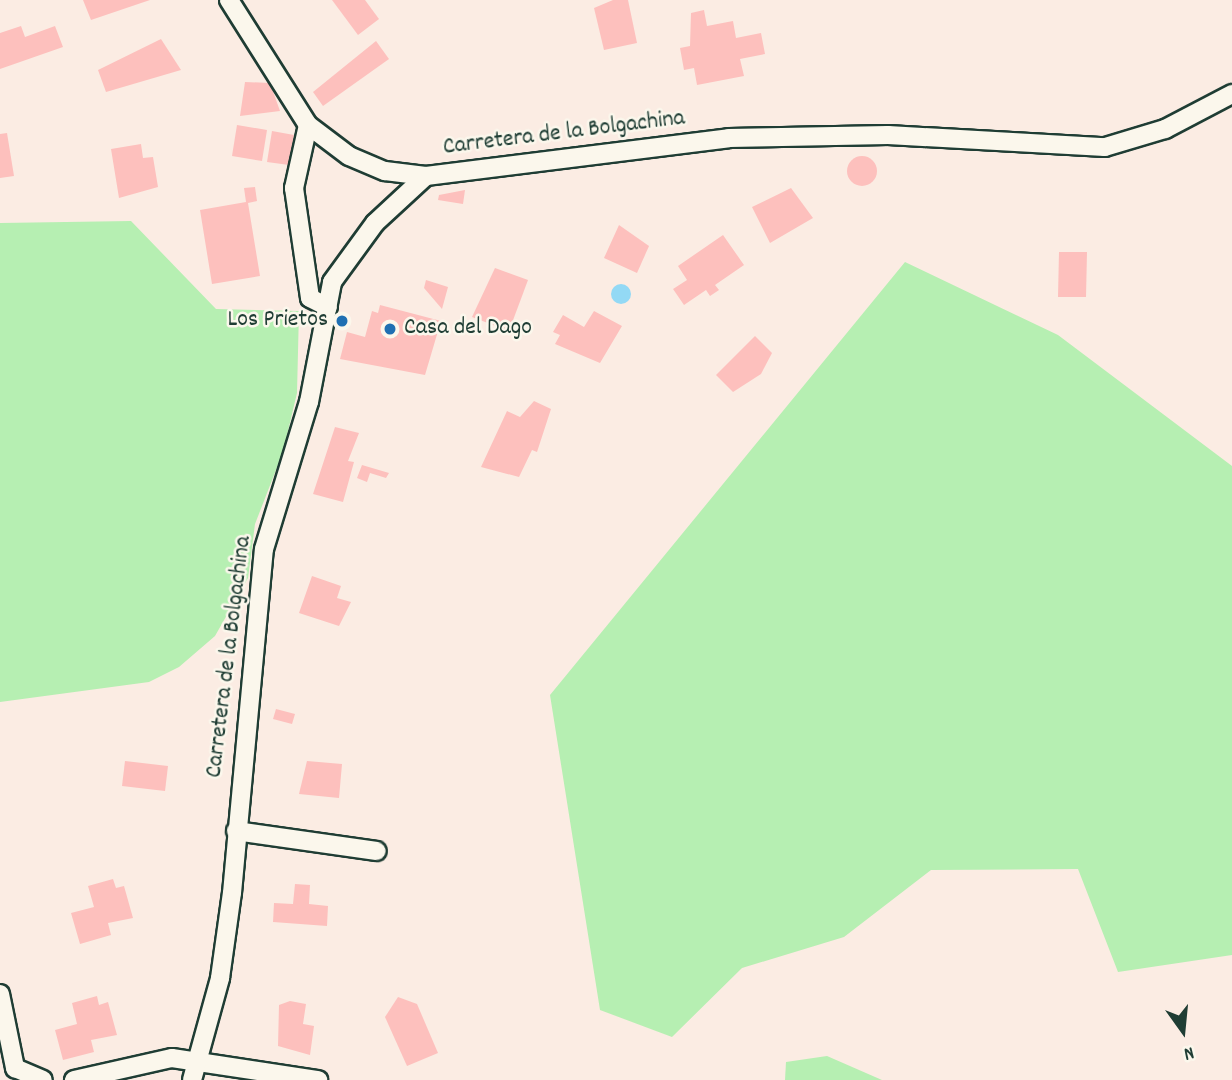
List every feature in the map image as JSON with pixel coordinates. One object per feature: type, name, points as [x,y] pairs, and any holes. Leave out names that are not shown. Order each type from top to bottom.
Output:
[{"type":"street","points":[[229,0],[308,125],[349,156],[385,171],[426,176]]},
{"type":"street","name":"Carretera de la Bolgachina","points":[[192,1080],[220,978],[264,550],[309,402],[332,282],[375,222],[426,176],[729,138],[888,135],[1105,147],[1165,129],[1232,94]]},
{"type":"street","points":[[308,125],[294,188],[310,298],[328,307]]},
{"type":"street","points":[[236,831],[377,851]]},
{"type":"street","points":[[0,994],[15,1068],[43,1080]]},
{"type":"street","points":[[74,1080],[146,1061],[197,1061],[318,1080]]},
{"type":"green space","points":[[131,221],[216,309],[299,311],[297,393],[283,452],[255,524],[248,578],[215,636],[179,667],[149,682],[0,702],[0,223]]},
{"type":"green space","points":[[905,262],[1058,335],[1232,466],[1232,955],[1118,972],[1078,869],[931,870],[844,937],[742,968],[672,1037],[600,1010],[550,695]]},
{"type":"green space","points":[[827,1056],[882,1080],[785,1080],[786,1062]]},
{"type":"water","points":[[621,284],[628,287],[631,294],[628,301],[621,304],[614,301],[611,294],[614,287]]},
{"type":"building","points":[[83,0],[150,0],[91,20]]},
{"type":"building","points":[[332,0],[365,0],[379,19],[358,35]]},
{"type":"building","points":[[613,0],[628,0],[637,43],[604,50],[594,8]]},
{"type":"building","points":[[704,10],[707,26],[733,21],[736,38],[761,33],[765,54],[740,59],[744,76],[697,85],[694,68],[684,70],[680,48],[690,46],[691,13]]},
{"type":"building","points":[[21,26],[25,37],[55,26],[63,47],[0,69],[0,33]]},
{"type":"building","points":[[161,39],[181,70],[106,92],[98,70]]},
{"type":"building","points":[[376,41],[389,59],[323,106],[313,92]]},
{"type":"building","points":[[245,82],[270,83],[280,111],[240,116]]},
{"type":"building","points":[[237,125],[267,130],[262,161],[232,156]]},
{"type":"building","points":[[272,131],[294,135],[289,165],[267,162]]},
{"type":"building","points":[[7,133],[14,176],[0,178],[0,134]]},
{"type":"building","points":[[141,144],[143,158],[153,157],[158,187],[119,198],[111,149]]},
{"type":"building","points":[[862,156],[873,160],[877,171],[873,182],[862,186],[851,182],[847,171],[851,160]]},
{"type":"building","points":[[255,187],[257,201],[248,203],[260,276],[212,284],[200,210],[246,202],[244,188]]},
{"type":"building","points":[[791,188],[813,218],[770,243],[752,207]]},
{"type":"building","points":[[465,190],[463,204],[438,200],[439,195]]},
{"type":"building","points":[[619,225],[649,246],[637,273],[604,258]]},
{"type":"building","points":[[723,235],[744,265],[715,285],[719,290],[710,296],[706,290],[684,305],[673,289],[687,280],[678,266]]},
{"type":"building","points":[[1059,252],[1087,252],[1086,297],[1058,297]]},
{"type":"building","points":[[495,268],[528,280],[509,331],[472,317]]},
{"type":"building","points":[[426,280],[448,287],[442,309],[424,288]]},
{"type":"building","points":[[380,305],[441,321],[425,375],[340,359],[347,332],[365,337],[372,311],[378,313]]},
{"type":"building","points":[[594,311],[622,326],[600,363],[555,344],[560,335],[553,332],[563,315],[584,327]]},
{"type":"building","points":[[755,336],[772,353],[761,374],[733,392],[716,375]]},
{"type":"building","points":[[534,401],[551,409],[537,452],[532,450],[519,477],[481,467],[507,411],[520,417]]},
{"type":"building","points":[[335,427],[359,433],[348,461],[354,462],[343,502],[313,494]]},
{"type":"building","points":[[362,465],[389,473],[386,478],[370,473],[367,482],[357,478]]},
{"type":"building","points":[[312,576],[341,586],[337,598],[351,602],[339,626],[299,613]]},
{"type":"building","points":[[276,709],[295,714],[292,724],[273,719]]},
{"type":"building","points":[[125,761],[168,766],[165,791],[122,786]]},
{"type":"building","points":[[307,761],[342,764],[339,798],[299,794]]},
{"type":"building","points":[[113,879],[116,888],[124,886],[133,918],[108,923],[111,935],[80,944],[71,913],[94,907],[88,886]]},
{"type":"building","points":[[295,884],[310,885],[309,904],[328,906],[327,926],[273,922],[274,903],[293,904]]},
{"type":"building","points":[[97,996],[99,1005],[108,1002],[117,1035],[91,1040],[94,1052],[63,1060],[55,1030],[77,1024],[72,1003]]},
{"type":"building","points":[[398,997],[417,1004],[438,1053],[407,1066],[385,1017]]},
{"type":"building","points":[[290,1001],[306,1004],[303,1024],[314,1026],[310,1055],[278,1046],[279,1005]]},
{"type":"place","name":"Los Prietos","points":[[342,321]]},
{"type":"place","name":"Casa del Dago","points":[[390,329]]}]
